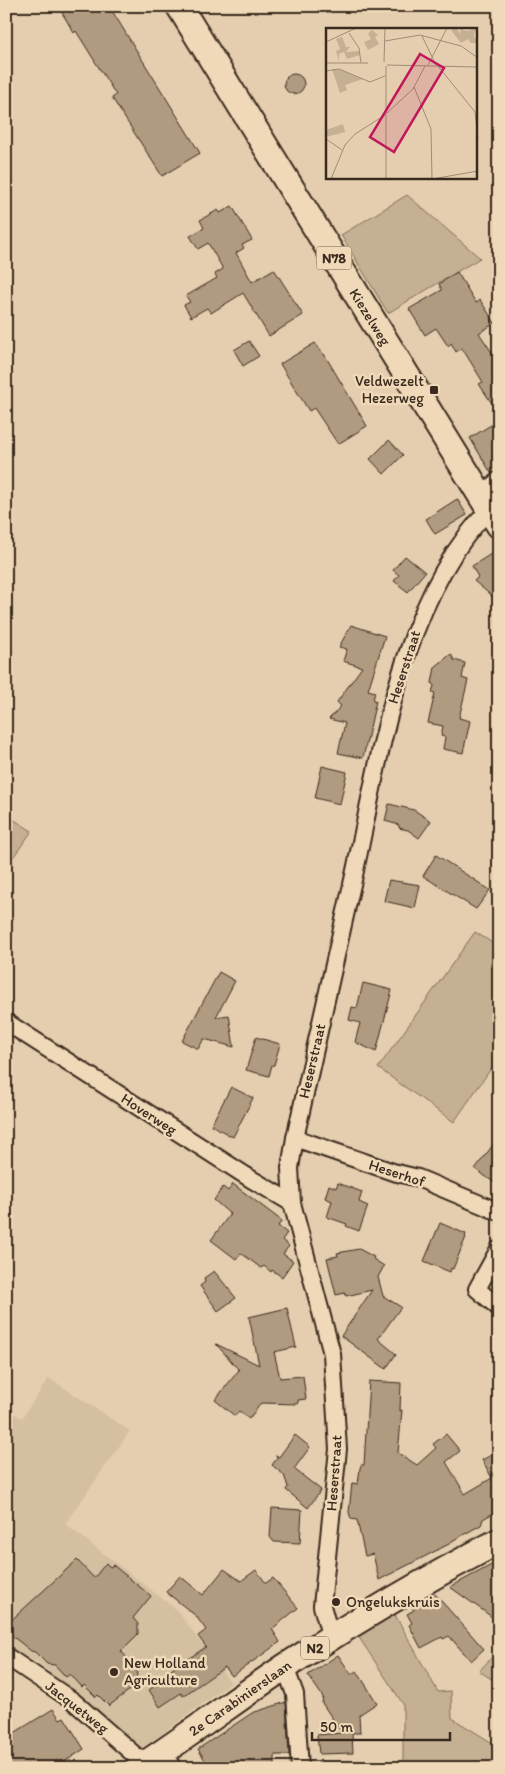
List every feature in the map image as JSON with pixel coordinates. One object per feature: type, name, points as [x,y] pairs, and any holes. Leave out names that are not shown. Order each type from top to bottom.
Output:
[{"type":"main road","name":"Kiezelweg","points":[[179,6],[492,503]]},
{"type":"main road","name":"2e Carabinierslaan","points":[[155,1763],[285,1667],[448,1568],[499,1541]]},
{"type":"street","name":"Heserstraat","points":[[331,1638],[322,1606],[338,1449],[332,1354],[292,1203],[290,1168],[294,1138],[390,710],[419,618],[453,554],[492,503]]},
{"type":"street","name":"Hoverweg","points":[[6,1022],[251,1179],[292,1203]]},
{"type":"street","name":"Heserhof","points":[[294,1138],[392,1172],[418,1178],[499,1212]]},
{"type":"street","points":[[499,1249],[477,1290],[499,1308]]},
{"type":"street","name":"Jacquetweg","points":[[6,1656],[73,1701],[155,1763]]},
{"type":"street","points":[[285,1667],[295,1694],[300,1768]]},
{"type":"shaded area","points":[[407,195],[480,258],[388,313],[341,235]]},
{"type":"shaded area","points":[[6,815],[32,831],[6,867]]},
{"type":"shaded area","points":[[475,932],[499,947],[499,1057],[454,1122],[378,1068]]},
{"type":"shaded area","points":[[49,1378],[130,1431],[65,1524],[176,1609],[231,1683],[140,1750],[37,1662],[6,1650],[6,1409],[22,1418]]},
{"type":"shaded area","points":[[394,1613],[438,1692],[451,1691],[452,1718],[499,1747],[499,1768],[403,1768],[403,1704],[358,1636]]},
{"type":"shaded area","points":[[499,1650],[499,1684],[479,1671]]},
{"type":"building","points":[[58,6],[109,6],[200,153],[162,176],[112,98],[116,95]]},
{"type":"building","points":[[294,74],[301,77],[304,84],[301,91],[294,94],[287,91],[284,84],[287,77]]},
{"type":"building","points":[[232,206],[252,240],[242,245],[244,248],[236,253],[252,282],[274,269],[303,315],[269,336],[243,293],[211,313],[207,308],[191,317],[184,305],[190,302],[186,296],[217,278],[215,274],[223,269],[208,243],[198,249],[190,236],[204,228],[200,220],[218,210],[220,213]]},
{"type":"building","points":[[457,272],[476,303],[480,300],[495,323],[479,333],[499,363],[499,414],[479,384],[483,382],[462,348],[456,352],[451,343],[448,346],[436,328],[425,335],[409,309],[442,290],[439,284]]},
{"type":"building","points":[[249,341],[259,356],[243,366],[234,350]]},
{"type":"building","points":[[315,343],[324,354],[367,426],[338,444],[314,408],[309,411],[280,364]]},
{"type":"building","points":[[499,420],[499,470],[491,473],[470,438]]},
{"type":"building","points":[[389,440],[403,455],[384,474],[370,459]]},
{"type":"building","points":[[457,499],[467,515],[435,534],[426,519]]},
{"type":"building","points":[[491,554],[499,567],[499,602],[474,581],[478,577],[472,566]]},
{"type":"building","points":[[405,556],[425,572],[408,592],[394,581],[399,575],[393,570]]},
{"type":"building","points":[[351,625],[385,636],[368,690],[375,692],[373,700],[376,701],[363,758],[338,753],[345,723],[329,719],[341,706],[337,702],[362,667],[343,661],[347,649],[339,647]]},
{"type":"building","points":[[451,654],[454,660],[465,663],[462,678],[468,680],[459,718],[470,721],[463,753],[443,749],[445,737],[441,736],[443,726],[428,723],[435,693],[432,692],[434,686],[432,683],[435,667]]},
{"type":"building","points":[[322,766],[347,772],[340,804],[315,798]]},
{"type":"building","points":[[389,804],[414,810],[431,821],[419,838],[408,830],[399,828],[399,825],[385,821]]},
{"type":"building","points":[[436,855],[490,890],[476,909],[423,876]]},
{"type":"building","points":[[389,880],[420,885],[415,908],[384,901]]},
{"type":"building","points":[[219,972],[235,981],[216,1017],[229,1015],[234,1047],[204,1039],[198,1049],[182,1041]]},
{"type":"building","points":[[363,983],[392,990],[376,1052],[355,1042],[360,1023],[349,1020],[352,1007],[357,1008]]},
{"type":"building","points":[[256,1037],[280,1044],[269,1076],[246,1070]]},
{"type":"building","points":[[231,1087],[253,1098],[233,1137],[211,1125]]},
{"type":"building","points":[[499,1137],[499,1186],[475,1169]]},
{"type":"building","points":[[338,1183],[362,1192],[359,1202],[368,1206],[359,1231],[346,1226],[347,1224],[327,1217],[332,1201],[325,1198],[329,1185],[336,1188]]},
{"type":"building","points":[[233,1184],[282,1221],[278,1226],[287,1233],[282,1240],[289,1246],[283,1254],[293,1261],[282,1277],[264,1266],[261,1268],[241,1253],[236,1259],[211,1240],[230,1214],[214,1200],[223,1187],[228,1191]]},
{"type":"building","points":[[440,1223],[466,1234],[453,1269],[451,1268],[450,1272],[424,1261]]},
{"type":"building","points":[[359,1249],[374,1257],[373,1259],[384,1266],[378,1277],[383,1296],[401,1307],[378,1339],[396,1354],[386,1369],[341,1336],[372,1290],[346,1296],[345,1293],[336,1295],[327,1258],[338,1256],[337,1253]]},
{"type":"building","points":[[214,1271],[236,1298],[218,1311],[200,1286],[205,1282],[204,1278]]},
{"type":"building","points":[[287,1308],[296,1347],[274,1352],[280,1378],[303,1376],[306,1399],[298,1400],[298,1404],[261,1403],[249,1419],[239,1411],[235,1416],[215,1400],[239,1370],[216,1344],[259,1365],[249,1317]]},
{"type":"building","points":[[369,1381],[401,1383],[400,1411],[402,1410],[398,1453],[417,1465],[436,1448],[433,1444],[446,1434],[460,1451],[446,1462],[465,1494],[492,1478],[482,1460],[499,1451],[499,1510],[483,1519],[481,1525],[451,1543],[379,1580],[373,1554],[365,1556],[357,1520],[351,1519],[349,1512],[352,1483],[358,1484],[360,1468],[361,1465],[364,1465]]},
{"type":"building","points":[[295,1435],[310,1447],[294,1469],[321,1490],[308,1508],[286,1490],[288,1487],[284,1475],[272,1465],[277,1458],[276,1455],[279,1457]]},
{"type":"building","points":[[272,1508],[302,1510],[300,1543],[274,1542],[270,1537]]},
{"type":"building","points":[[77,1560],[94,1578],[106,1563],[110,1567],[113,1565],[151,1596],[133,1618],[138,1624],[138,1634],[121,1651],[137,1669],[136,1685],[109,1706],[84,1685],[82,1687],[70,1674],[66,1677],[55,1665],[47,1664],[35,1652],[31,1651],[6,1631],[6,1625]]},
{"type":"building","points":[[499,1561],[499,1622],[450,1587]]},
{"type":"building","points":[[224,1569],[241,1581],[256,1570],[266,1583],[273,1578],[298,1608],[272,1629],[280,1642],[255,1660],[232,1676],[225,1667],[183,1696],[181,1693],[160,1707],[149,1690],[170,1675],[168,1672],[206,1647],[198,1636],[206,1630],[196,1616],[166,1592],[180,1576],[203,1595]]},
{"type":"building","points":[[435,1594],[484,1649],[471,1661],[449,1636],[443,1639],[442,1637],[421,1648],[409,1625],[412,1623],[407,1614],[414,1610],[412,1607]]},
{"type":"building","points":[[338,1655],[351,1674],[357,1671],[377,1703],[359,1715],[360,1733],[352,1733],[353,1753],[319,1754],[317,1735],[342,1733],[322,1703],[323,1697],[308,1675]]},
{"type":"building","points":[[286,1702],[289,1755],[275,1755],[275,1768],[210,1768],[198,1749],[252,1713]]},
{"type":"building","points":[[53,1709],[60,1719],[64,1717],[84,1749],[55,1768],[6,1768],[6,1738]]},
{"type":"place","name":"Veldwezelt Hezerweg","points":[[434,390]]},
{"type":"place","name":"Ongelukskruis","points":[[336,1602]]},
{"type":"place","name":"New Holland Agriculture","points":[[114,1672]]}]
